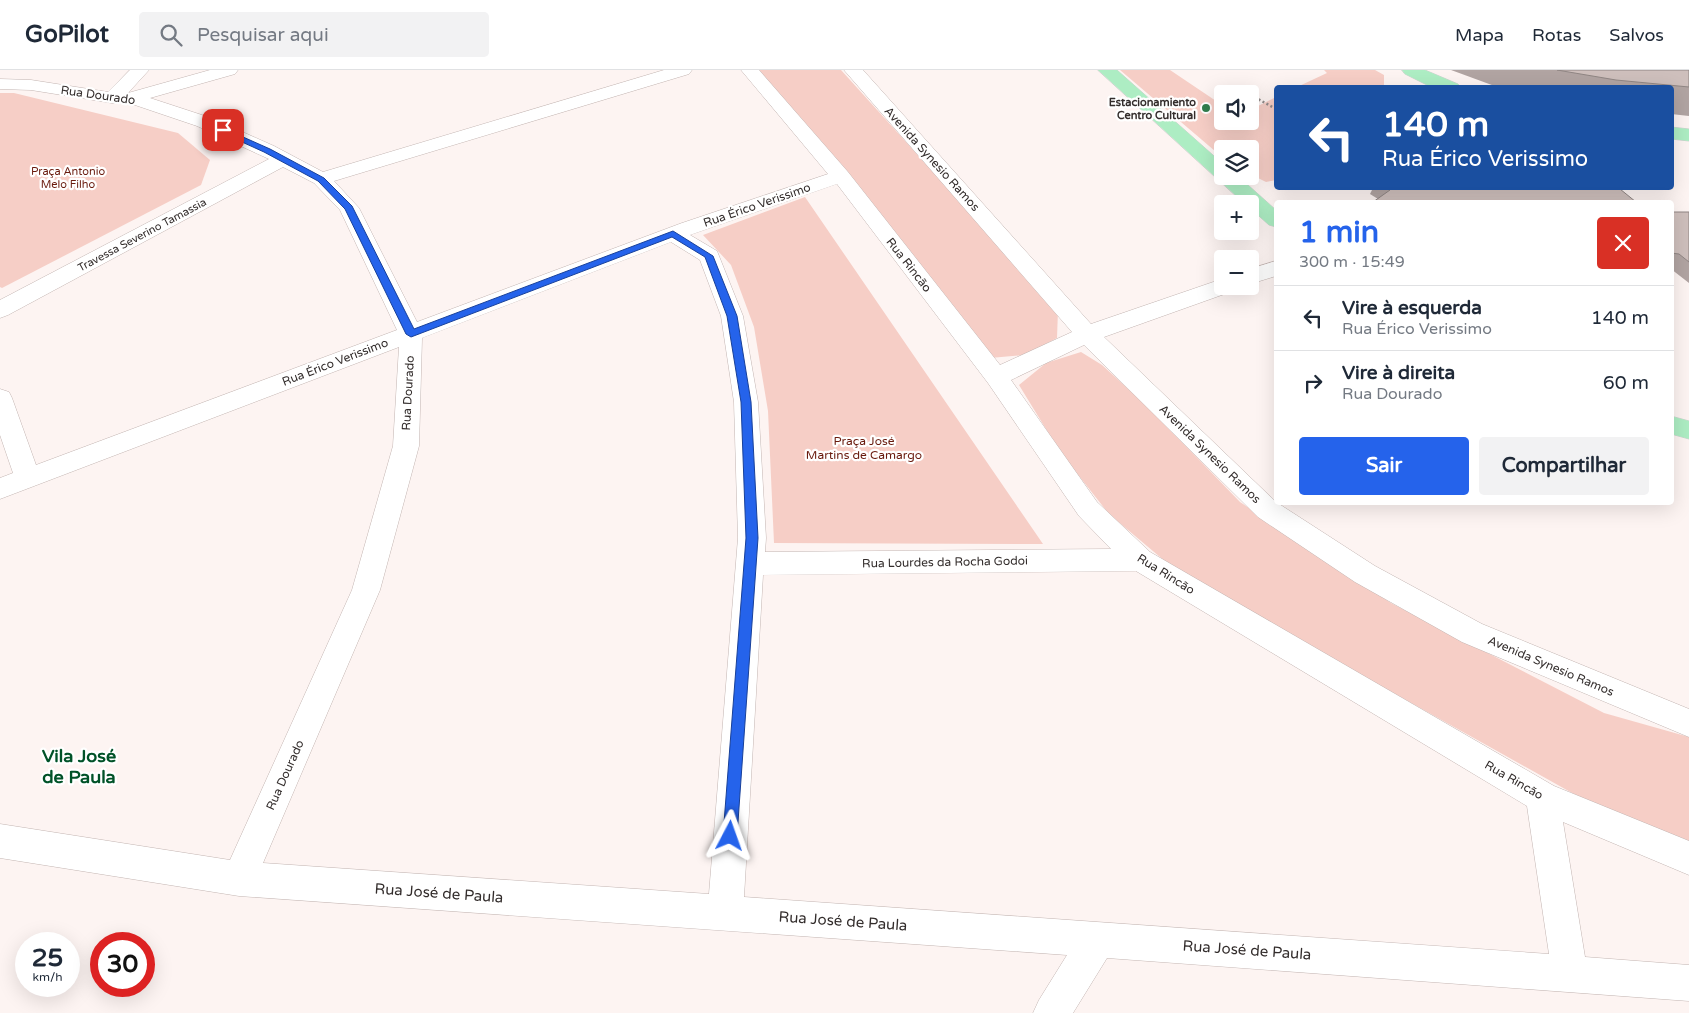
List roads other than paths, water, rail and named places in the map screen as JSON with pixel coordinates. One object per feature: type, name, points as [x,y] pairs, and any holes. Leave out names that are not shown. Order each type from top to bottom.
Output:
[{"type":"main road","points":[[1106,70],[1214,166]]},
{"type":"main road","points":[[1411,70],[1443,85]]},
{"type":"main road","points":[[1674,133],[1689,135]]},
{"type":"main road","points":[[1236,185],[1274,219]]},
{"type":"main road","points":[[1674,426],[1689,430]]},
{"type":"street","points":[[121,98],[140,70]]},
{"type":"street","points":[[121,98],[229,70]]},
{"type":"street","points":[[321,179],[683,70]]},
{"type":"street","name":"Rua Rincão","points":[[750,70],[840,176],[996,377],[1088,509],[1140,560],[1542,797],[1689,858]]},
{"type":"street","name":"Avenida Synesio Ramos","points":[[852,70],[1087,334],[1267,510],[1365,574],[1472,633],[1675,718],[1689,722]]},
{"type":"street","name":"Rua Dourado","points":[[0,84],[31,85],[121,98],[204,122],[321,179],[349,208],[411,334],[406,446],[366,590],[239,879]]},
{"type":"street","name":"Travessa Severino Tamassia","points":[[0,310],[283,159]]},
{"type":"street","name":"Rua Érico Verissimo","points":[[0,489],[673,234],[840,176]]},
{"type":"street","points":[[673,234],[709,256],[732,316],[746,402],[752,538],[725,913]]},
{"type":"street","points":[[1259,275],[1274,269]]},
{"type":"street","points":[[996,377],[1087,334],[1214,290]]},
{"type":"street","points":[[0,398],[28,479]]},
{"type":"street","name":"Rua Lourdes da Rocha Godoi","points":[[750,564],[1140,560]]},
{"type":"street","points":[[1542,797],[1570,974]]},
{"type":"street","name":"Rua José de Paula","points":[[0,841],[239,879],[1098,939],[1689,983]]},
{"type":"street","points":[[1052,1013],[1098,939]]},
{"type":"place","name":"Estacionamiento Centro Cultural","points":[[1206,108]]},
{"type":"district","name":"Vila José de Paula","points":[[79,766]]},
{"type":"park label","name":"Praça Antonio Melo Filho","points":[[68,177]]},
{"type":"park label","name":"Praça José Martins de Camargo","points":[[864,448]]}]
